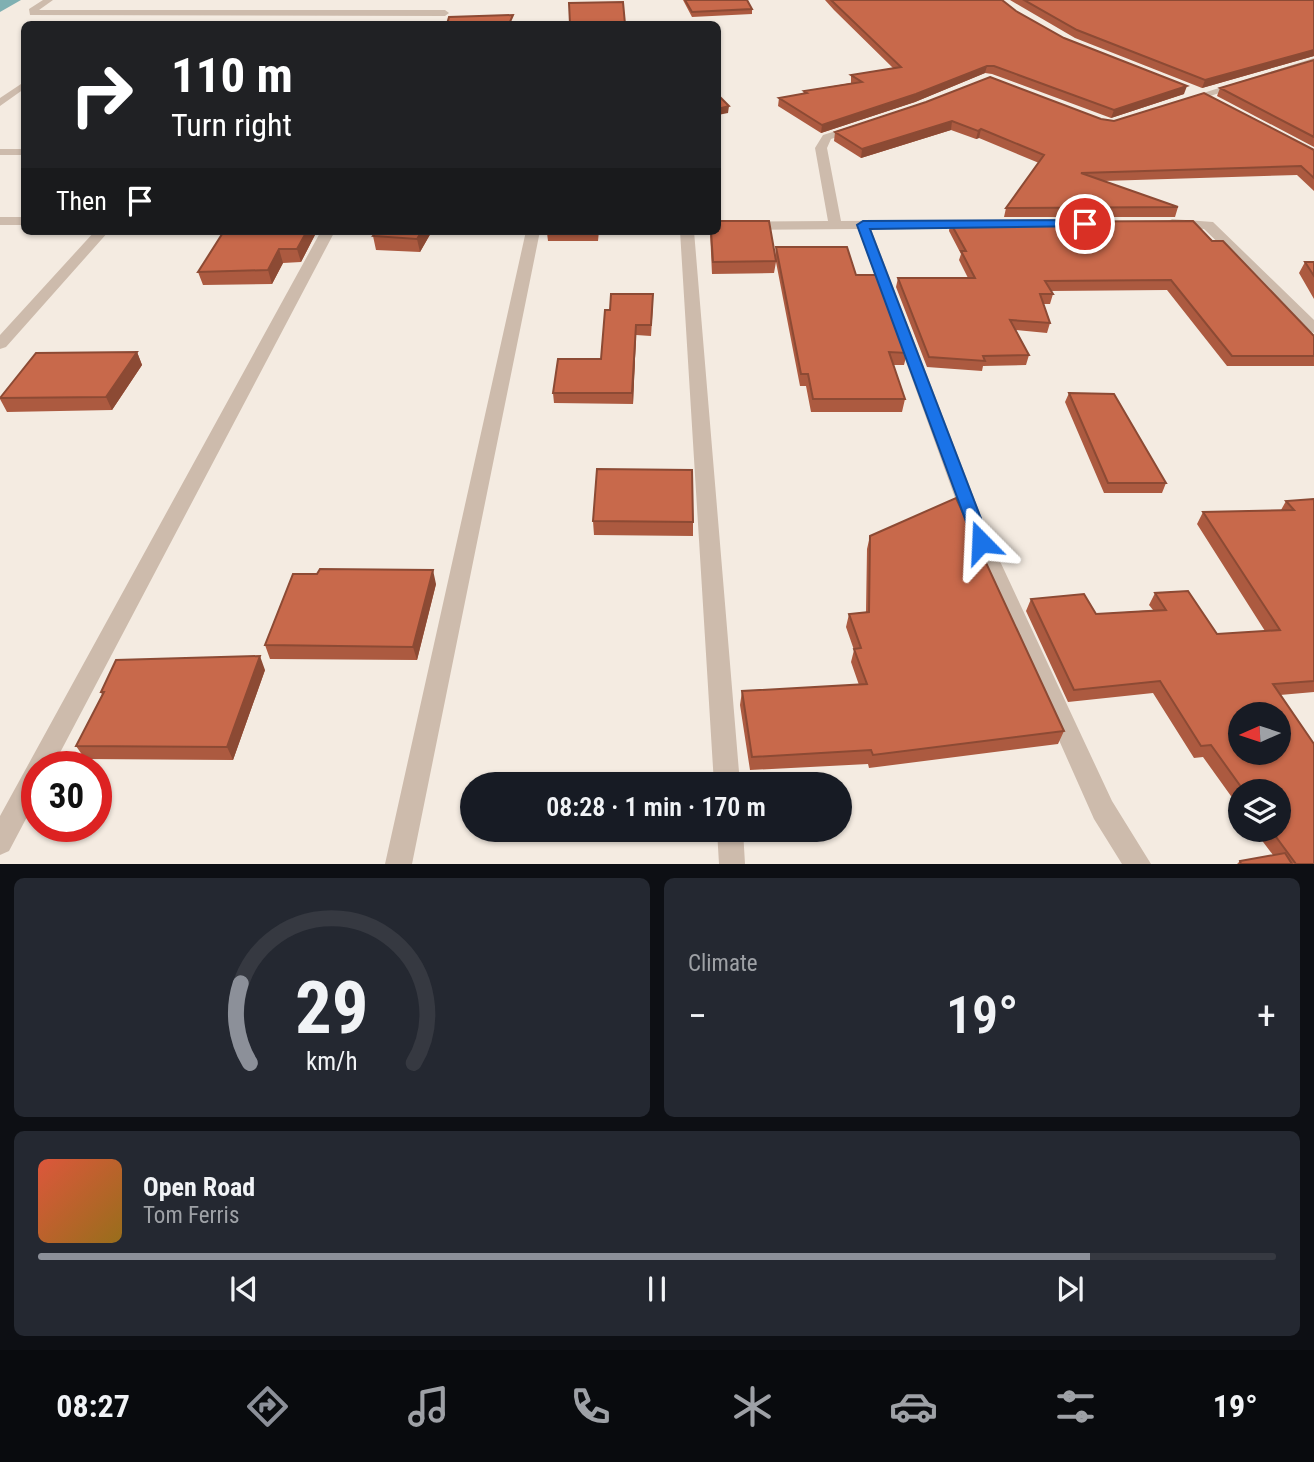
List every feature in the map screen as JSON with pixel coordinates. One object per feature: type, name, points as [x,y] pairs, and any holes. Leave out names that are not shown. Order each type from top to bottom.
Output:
[{"type":"street","points":[[49,0],[32,11],[33,13],[447,10],[441,21]]},
{"type":"street","points":[[110,21],[139,0]]},
{"type":"street","points":[[291,21],[310,0]]},
{"type":"street","points":[[1165,107],[1260,75],[1314,61]]},
{"type":"street","points":[[1,102],[21,87]]},
{"type":"street","points":[[1189,90],[1214,101]]},
{"type":"street","points":[[1,102],[21,101]]},
{"type":"street","points":[[835,225],[821,148],[827,136],[874,121]]},
{"type":"street","points":[[0,152],[21,152]]},
{"type":"street","points":[[0,221],[21,221]]},
{"type":"street","points":[[1155,223],[1208,225],[1314,328]]},
{"type":"street","points":[[721,226],[988,224]]},
{"type":"street","points":[[863,225],[981,542],[1103,810],[1138,863]]},
{"type":"street","points":[[0,344],[98,235]]},
{"type":"street","points":[[48,751],[326,235]]},
{"type":"street","points":[[398,863],[532,235]]},
{"type":"street","points":[[687,235],[726,772]]},
{"type":"street","points":[[0,842],[21,803]]},
{"type":"street","points":[[731,842],[732,863]]},
{"type":"building","points":[[685,0],[747,0],[752,9],[692,12]]},
{"type":"building","points":[[831,0],[1002,0],[1064,38],[1187,86],[1114,110],[994,66],[987,66],[916,94],[822,125],[779,98],[807,93],[804,91],[862,82],[851,75],[901,67]]},
{"type":"building","points":[[1024,0],[1314,0],[1314,50],[1205,80],[1077,30]]},
{"type":"building","points":[[623,2],[625,21],[570,21],[569,3]]},
{"type":"building","points":[[513,15],[510,21],[448,21],[449,17]]},
{"type":"building","points":[[1314,60],[1314,137],[1220,88]]},
{"type":"building","points":[[990,77],[1101,119],[1114,121],[1204,93],[1314,150],[1314,178],[1301,166],[1081,173],[1178,207],[1006,208],[1044,155],[981,129],[978,131],[952,121],[862,149],[835,132],[926,102]]},
{"type":"building","points":[[721,98],[729,106],[721,108]]},
{"type":"building","points":[[721,221],[769,221],[776,261],[713,262],[711,235],[721,235]]},
{"type":"building","points":[[1193,221],[1212,241],[1223,241],[1314,336],[1314,356],[1232,356],[1171,280],[1045,281],[1053,294],[1040,294],[1050,323],[1010,320],[1029,355],[983,356],[985,361],[929,357],[898,278],[975,278],[961,251],[966,251],[950,222]]},
{"type":"building","points":[[221,235],[305,235],[297,249],[279,249],[268,270],[198,272]]},
{"type":"building","points":[[374,235],[420,235],[417,239]]},
{"type":"building","points":[[776,247],[847,247],[856,275],[878,275],[907,353],[889,352],[905,399],[813,399],[808,374],[801,374]]},
{"type":"building","points":[[1305,262],[1314,262],[1314,276]]},
{"type":"building","points":[[611,294],[653,294],[651,325],[636,325],[632,393],[553,393],[558,359],[601,359],[605,310],[610,310]]},
{"type":"building","points":[[137,352],[106,397],[0,398],[36,353]]},
{"type":"building","points":[[1069,393],[1114,394],[1166,483],[1108,483]]},
{"type":"building","points":[[597,469],[692,470],[693,522],[593,521]]},
{"type":"building","points":[[956,498],[1064,731],[873,755],[871,750],[752,757],[742,691],[867,684],[854,649],[861,648],[849,614],[869,612],[870,536]]},
{"type":"building","points":[[1314,499],[1314,681],[1273,684],[1285,702],[1228,702],[1228,765],[1292,765],[1292,712],[1314,744],[1314,864],[1296,864],[1280,842],[1291,842],[1291,779],[1235,779],[1211,745],[1201,746],[1160,681],[1074,690],[1031,599],[1084,594],[1096,614],[1166,610],[1155,593],[1188,591],[1217,634],[1280,630],[1203,512],[1294,510],[1286,501]]},
{"type":"building","points":[[320,569],[433,570],[413,647],[265,645],[293,574],[317,574]]},
{"type":"building","points":[[260,656],[227,747],[76,746],[104,692],[101,692],[116,660]]},
{"type":"building","points":[[1285,853],[1292,864],[1241,864],[1240,861]]},
{"type":"waterway","points":[[0,7],[12,0]]},
{"type":"route","points":[[981,542],[863,225],[1085,224]]}]
